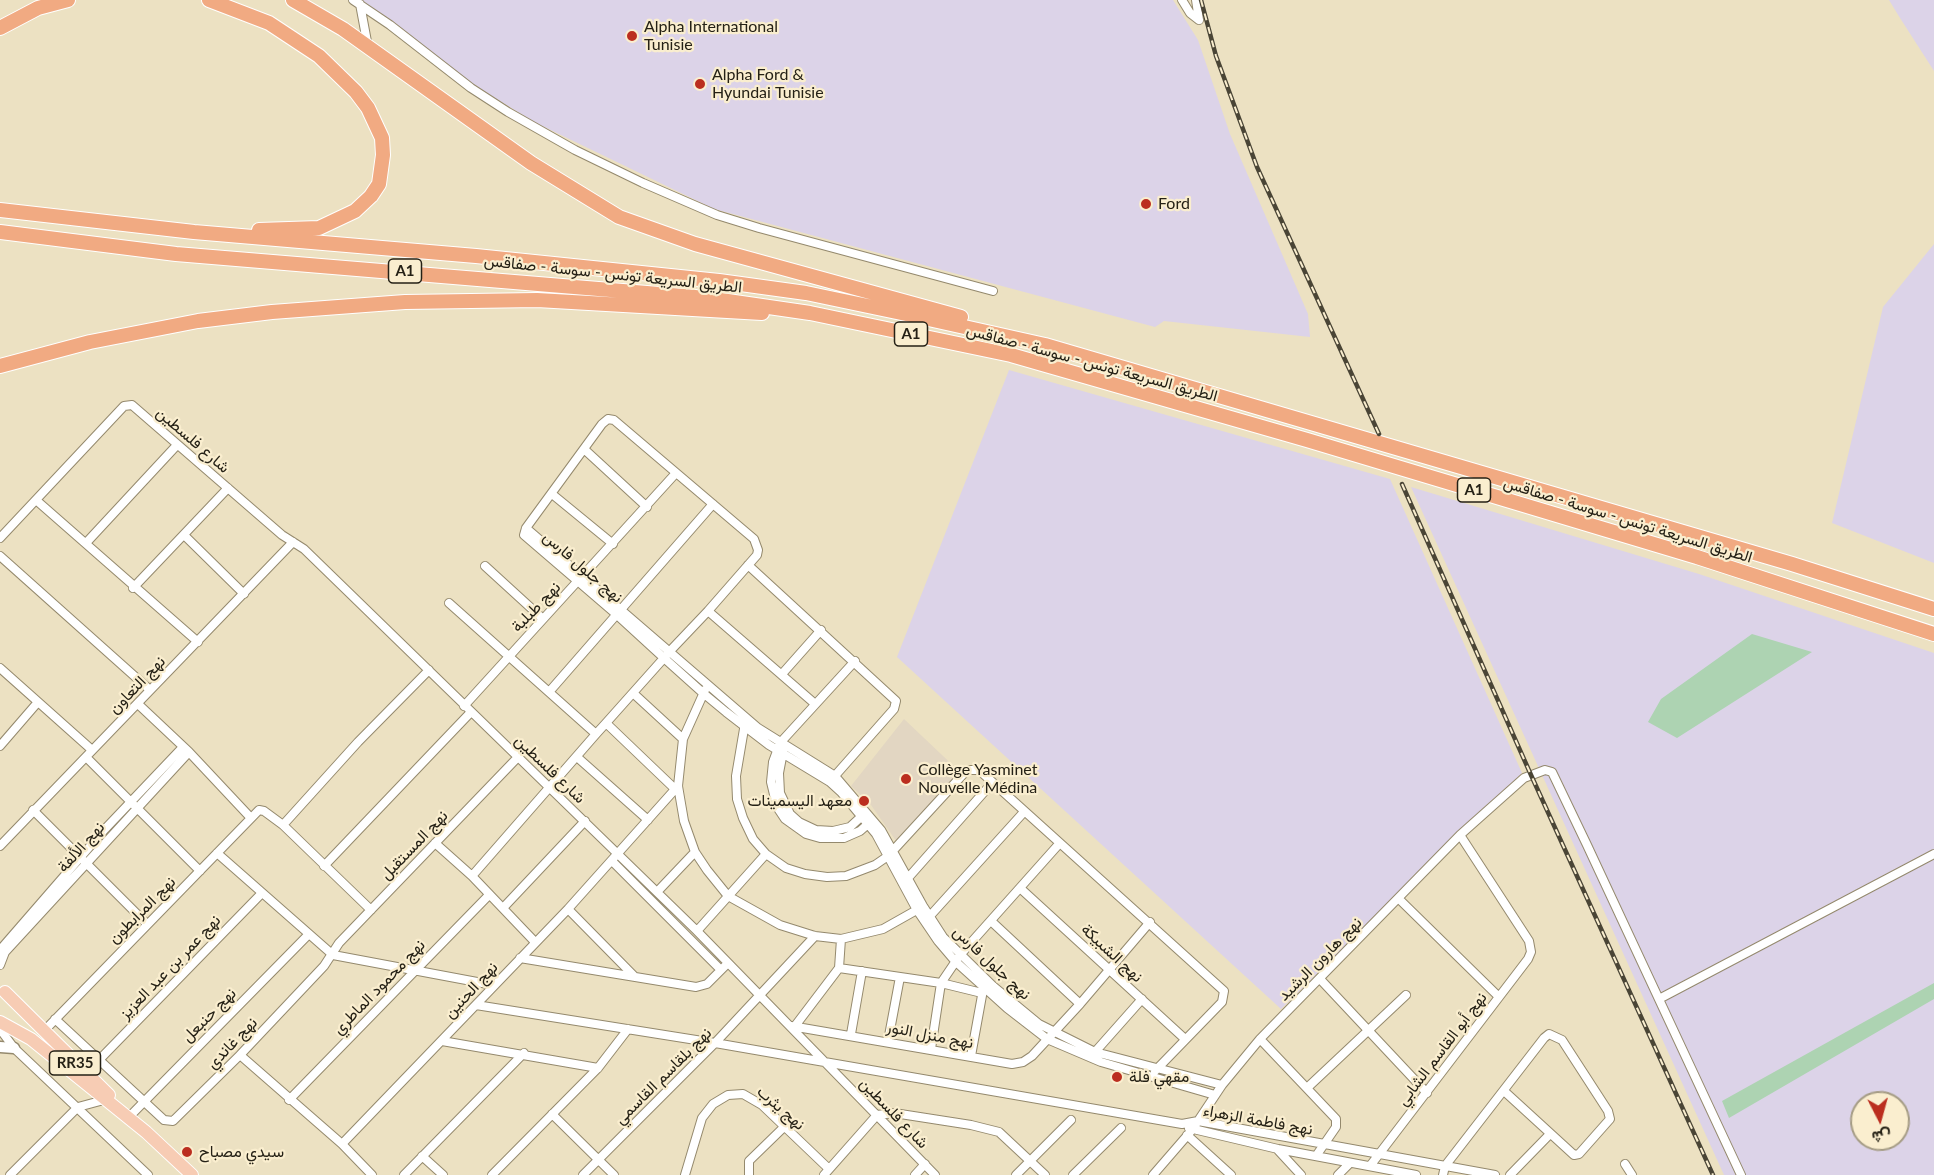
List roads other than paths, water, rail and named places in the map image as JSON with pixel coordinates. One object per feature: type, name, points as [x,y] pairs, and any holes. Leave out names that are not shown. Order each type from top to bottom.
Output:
[{"type":"highway","points":[[0,28],[38,8],[68,0]]},
{"type":"highway","points":[[194,232],[306,230],[338,221],[356,211],[371,196],[379,184],[383,155],[382,138],[368,108],[319,56],[269,23],[209,0]]},
{"type":"highway","points":[[293,0],[368,48],[531,163],[619,217],[695,244],[1030,335],[1432,455],[1492,476]]},
{"type":"highway","name":"الطريق السريعة تونس - سوسة - صفاقس","points":[[0,210],[194,232],[487,257],[719,281],[806,293],[1045,345],[1814,570],[1934,609]]},
{"type":"highway","name":"الطريق السريعة تونس - سوسة - صفاقس","points":[[0,232],[177,254],[707,298],[810,313],[1011,355],[1078,373],[1696,557],[1934,634]]},
{"type":"highway","points":[[0,366],[90,342],[226,317],[405,302],[537,300],[733,312],[810,313]]},
{"type":"main road","name":"RR35","points":[[2,988],[11,1009],[0,1022],[31,1040],[146,1132]]},
{"type":"main road","name":"RR35","points":[[2,988],[43,1032],[192,1175]]},
{"type":"street","points":[[1182,0],[1190,13],[1199,20],[1196,0]]},
{"type":"street","points":[[356,2],[368,48]]},
{"type":"street","points":[[356,2],[498,106],[575,150],[643,183],[717,215],[759,228],[993,291]]},
{"type":"street","name":"شارع فلسطين","points":[[36,500],[128,404],[304,549],[464,706],[519,756],[793,1026],[935,1175]]},
{"type":"street","points":[[472,876],[596,734],[708,611],[759,550],[754,539],[614,420],[608,420],[602,424],[552,494],[613,544]]},
{"type":"street","points":[[86,543],[177,445]]},
{"type":"street","points":[[584,449],[648,507]]},
{"type":"street","name":"نهج طبلبة","points":[[464,706],[648,507],[676,473]]},
{"type":"street","points":[[134,588],[228,488]]},
{"type":"street","name":"نهج جلول فارس","points":[[552,494],[526,528],[581,580],[667,655],[703,693],[781,748],[833,779],[871,816],[920,908],[982,990],[1050,1036],[1101,1062],[1149,1078],[1215,1095]]},
{"type":"street","points":[[0,538],[36,500],[198,642]]},
{"type":"street","points":[[549,692],[713,504]]},
{"type":"street","points":[[184,536],[244,594]]},
{"type":"street","name":"نهج التعاون","points":[[0,846],[293,542]]},
{"type":"street","points":[[0,556],[150,690]]},
{"type":"street","points":[[748,565],[896,701],[894,709],[833,779]]},
{"type":"street","points":[[485,566],[543,619]]},
{"type":"street","points":[[449,603],[596,734]]},
{"type":"street","points":[[708,611],[814,703]]},
{"type":"street","points":[[782,674],[821,630]]},
{"type":"street","name":"نهج جلول فارس","points":[[667,655],[707,685],[746,723]]},
{"type":"street","points":[[855,661],[786,736],[771,773],[772,793],[785,819],[795,829],[820,838],[832,839],[854,834],[868,824]]},
{"type":"street","points":[[0,668],[92,750]]},
{"type":"street","points":[[371,910],[283,825],[358,742],[429,670]]},
{"type":"street","points":[[707,685],[683,739],[676,788],[695,852],[706,870],[728,896],[764,917],[815,936],[841,939],[883,929],[920,908]]},
{"type":"street","points":[[633,693],[683,739]]},
{"type":"street","points":[[0,746],[38,702]]},
{"type":"street","points":[[138,704],[186,749],[250,817]]},
{"type":"street","points":[[324,866],[471,712]]},
{"type":"street","points":[[606,723],[676,788]]},
{"type":"street","points":[[746,723],[737,757],[737,799],[753,839],[766,854],[786,868],[805,874],[827,877],[860,872],[890,853],[967,770],[978,770],[1023,813],[1150,922],[1224,991],[1222,1002],[1149,1078]]},
{"type":"street","points":[[781,748],[778,774],[780,793],[790,814],[799,822],[816,830],[833,831],[850,827],[862,816]]},
{"type":"street","name":"نهج الألفة","points":[[0,950],[186,749]]},
{"type":"street","name":"نهج المستقبل","points":[[331,954],[519,756]]},
{"type":"street","points":[[86,757],[200,871]]},
{"type":"street","points":[[577,757],[648,820]]},
{"type":"street","name":"نهج هارون الرشيد","points":[[1152,1175],[1190,1132],[1222,1085],[1260,1039],[1460,835],[1524,778],[1545,770],[1552,772],[1659,999]]},
{"type":"street","name":"نهج جلول فارس","points":[[833,779],[908,878],[920,908],[958,958],[1050,1036],[1095,1052],[1222,1085]]},
{"type":"street","points":[[908,878],[992,783]]},
{"type":"street","name":"نهج الحنين","points":[[342,1144],[568,909],[676,788]]},
{"type":"street","points":[[33,810],[147,924]]},
{"type":"street","name":"نهج المرابطون","points":[[43,1032],[250,817],[262,810],[283,825]]},
{"type":"street","points":[[929,917],[1023,813]]},
{"type":"street","points":[[503,908],[585,821]]},
{"type":"street","name":"نهج أبو القاسم الشابي","points":[[1370,1166],[1528,959],[1531,946],[1460,835]]},
{"type":"street","points":[[435,843],[472,876],[535,942]]},
{"type":"street","points":[[931,1049],[941,983],[958,958],[1059,844]]},
{"type":"street","points":[[657,892],[695,852]]},
{"type":"street","points":[[217,853],[331,954],[493,985]]},
{"type":"street","points":[[697,931],[766,854]]},
{"type":"street","points":[[1741,1175],[1659,999],[1934,854]]},
{"type":"street","points":[[612,861],[721,970]]},
{"type":"street","name":"نهج الشبيكة","points":[[1020,888],[1185,1039]]},
{"type":"street","name":"نهج عمر بن عبد العزيز","points":[[100,1059],[261,894]]},
{"type":"street","name":"نهج محمود الماطري","points":[[289,1100],[489,894]]},
{"type":"street","points":[[1399,899],[1498,996]]},
{"type":"street","points":[[568,909],[634,976]]},
{"type":"street","name":"نهج الألفة","points":[[0,965],[5,952],[32,917]]},
{"type":"street","points":[[991,921],[1080,1004]]},
{"type":"street","points":[[1050,1036],[1150,922]]},
{"type":"street","name":"نهج حنبعل","points":[[131,1115],[308,935]]},
{"type":"street","name":"نهج بلقاسم القاسمي","points":[[583,1175],[715,1043],[815,936]]},
{"type":"street","points":[[793,1026],[839,968],[841,939]]},
{"type":"street","name":"نهج غاندي","points":[[145,1101],[164,1120],[173,1122],[324,966],[331,954]]},
{"type":"street","points":[[520,958],[696,987],[707,984],[728,963]]},
{"type":"street","points":[[839,968],[982,990],[971,1056]]},
{"type":"street","points":[[851,1034],[862,972]]},
{"type":"street","points":[[888,1041],[900,977]]},
{"type":"street","points":[[1320,979],[1427,1093]]},
{"type":"street","points":[[1307,1088],[1406,995]]},
{"type":"street","points":[[1095,1052],[1142,999]]},
{"type":"street","points":[[476,1005],[715,1043],[1182,1124]]},
{"type":"street","points":[[55,1019],[145,1101]]},
{"type":"street","name":"نهج منزل النور","points":[[793,1026],[851,1034],[1012,1064],[1023,1062],[1050,1036]]},
{"type":"street","points":[[0,1029],[14,1048],[148,1175]]},
{"type":"street","points":[[492,1175],[598,1068],[628,1029]]},
{"type":"street","points":[[1443,1175],[1445,1166],[1544,1038],[1553,1034],[1562,1040],[1610,1117],[1609,1123],[1579,1154],[1574,1155],[1504,1091]]},
{"type":"street","points":[[1260,1039],[1336,1119],[1336,1127],[1316,1156]]},
{"type":"street","points":[[442,1041],[524,1053],[598,1068]]},
{"type":"street","points":[[0,1047],[14,1048]]},
{"type":"street","points":[[404,1175],[524,1053]]},
{"type":"street","points":[[240,1055],[342,1144],[372,1175]]},
{"type":"street","name":"نهج يثرب","points":[[685,1175],[702,1118],[713,1104],[728,1095],[743,1094],[753,1098],[784,1127],[826,1172]]},
{"type":"street","points":[[10,1175],[78,1107],[104,1100]]},
{"type":"street","points":[[826,1172],[877,1115],[894,1113],[987,1128],[1009,1138],[1045,1175]]},
{"type":"street","points":[[552,1114],[614,1175]]},
{"type":"street","points":[[1016,1175],[1071,1120]]},
{"type":"street","name":"نهج فاطمة الزهراء","points":[[1182,1124],[1198,1121],[1324,1146],[1380,1153],[1445,1166],[1457,1172],[1494,1175]]},
{"type":"street","name":"نهج فاطمة الزهراء","points":[[1182,1124],[1190,1132],[1416,1175]]},
{"type":"street","points":[[749,1175],[749,1161],[784,1127]]},
{"type":"street","points":[[1073,1175],[1121,1128]]},
{"type":"street","points":[[1190,1132],[1231,1175]]},
{"type":"street","points":[[1510,1175],[1550,1134]]},
{"type":"street","points":[[1278,1149],[1301,1175]]},
{"type":"street","points":[[422,1156],[443,1175]]},
{"type":"street","points":[[1454,1157],[1457,1172]]},
{"type":"street","points":[[1338,1175],[1350,1163]]},
{"type":"street","points":[[915,1175],[925,1164]]},
{"type":"street","points":[[1625,1164],[1632,1175]]},
{"type":"railway","points":[[1201,0],[1216,56],[1257,167],[1379,434]]},
{"type":"railway","points":[[1402,484],[1713,1175]]},
{"type":"place","name":"Alpha International Tunisie","points":[[632,36]]},
{"type":"place","name":"Alpha Ford & Hyundai Tunisie","points":[[700,84]]},
{"type":"place","name":"Ford","points":[[1146,204]]},
{"type":"place","name":"Collège Yasminet Nouvelle Médina","points":[[906,779]]},
{"type":"place","name":"معهد اليسمينات","points":[[864,801]]},
{"type":"place","name":"مقهي فلة","points":[[1117,1077]]},
{"type":"place","name":"سيدي مصباح","points":[[187,1152]]}]
